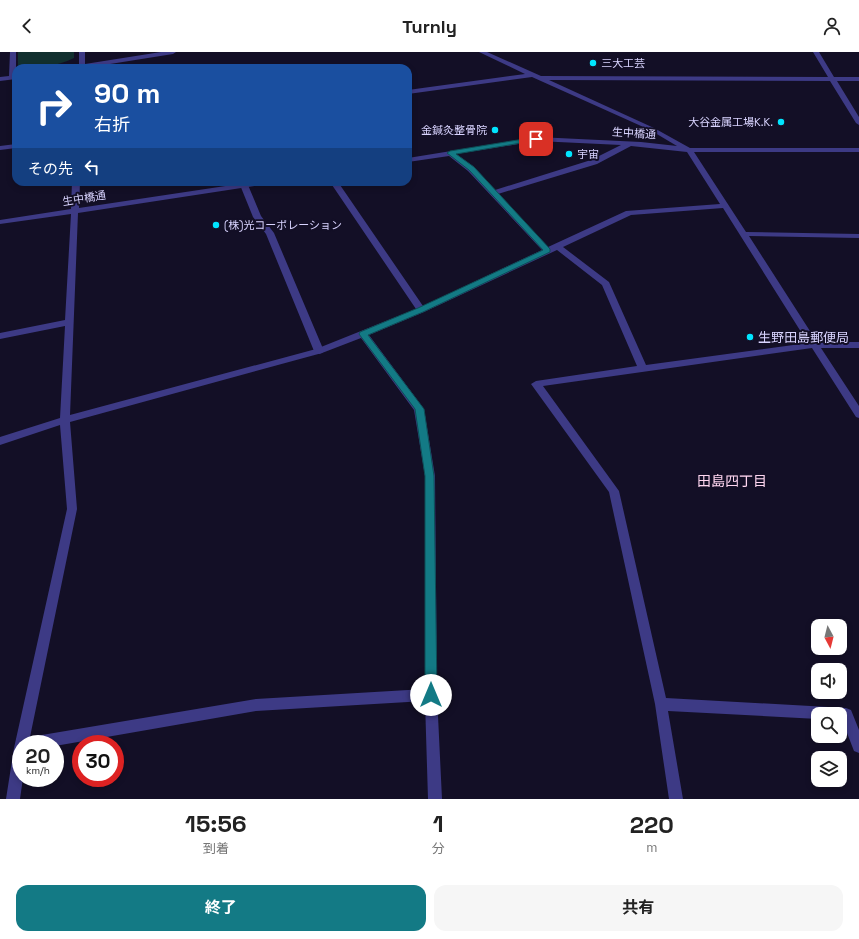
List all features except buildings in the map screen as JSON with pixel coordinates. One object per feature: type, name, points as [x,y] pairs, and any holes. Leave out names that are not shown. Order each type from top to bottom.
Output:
[{"type":"street","points":[[13,52],[13,64]]},
{"type":"street","points":[[82,52],[82,64]]},
{"type":"street","points":[[100,64],[173,52]]},
{"type":"street","points":[[482,52],[652,130],[689,150],[859,414]]},
{"type":"street","points":[[816,52],[859,123]]},
{"type":"street","points":[[0,80],[12,77]]},
{"type":"street","points":[[412,92],[536,77],[859,79]]},
{"type":"street","name":"生中橋通","points":[[412,159],[536,139],[631,143],[689,150],[859,150]]},
{"type":"street","points":[[494,193],[594,162],[631,143]]},
{"type":"street","points":[[0,148],[12,146]]},
{"type":"street","points":[[450,153],[471,169],[547,251]]},
{"type":"street","points":[[24,735],[72,509],[66,420],[76,186]]},
{"type":"street","name":"生中橋通","points":[[0,222],[237,186]]},
{"type":"street","points":[[244,186],[257,217],[270,233],[319,350]]},
{"type":"street","points":[[337,186],[421,310]]},
{"type":"street","points":[[0,441],[66,420],[319,350],[421,310],[629,213],[726,206]]},
{"type":"street","points":[[744,234],[859,236]]},
{"type":"street","points":[[557,246],[606,284],[643,369]]},
{"type":"street","points":[[0,336],[69,322]]},
{"type":"street","points":[[363,334],[419,409],[430,476],[431,695],[435,799]]},
{"type":"street","points":[[676,799],[661,704],[614,491],[536,384],[814,345],[859,345]]},
{"type":"street","points":[[64,738],[256,705],[431,695]]},
{"type":"street","points":[[661,704],[811,712]]},
{"type":"street","points":[[847,716],[859,746]]},
{"type":"street","points":[[13,799],[15,787]]},
{"type":"green space","points":[[18,52],[74,52],[74,58],[56,64],[18,64]]},
{"type":"place","name":"三大工芸","points":[[593,63]]},
{"type":"place","name":"大谷金属工場K.K.","points":[[781,122]]},
{"type":"place","name":"金鍼灸整骨院","points":[[495,130]]},
{"type":"place","name":"宇宙","points":[[569,154]]},
{"type":"place","name":"(株)光コーポレーション","points":[[216,225]]},
{"type":"place","name":"生野田島郵便局","points":[[750,337]]},
{"type":"district","name":"田島四丁目","points":[[732,481]]},
{"type":"route","points":[[431,695],[430,476],[419,409],[363,334],[421,310],[547,251],[471,169],[450,153],[536,139]]}]
